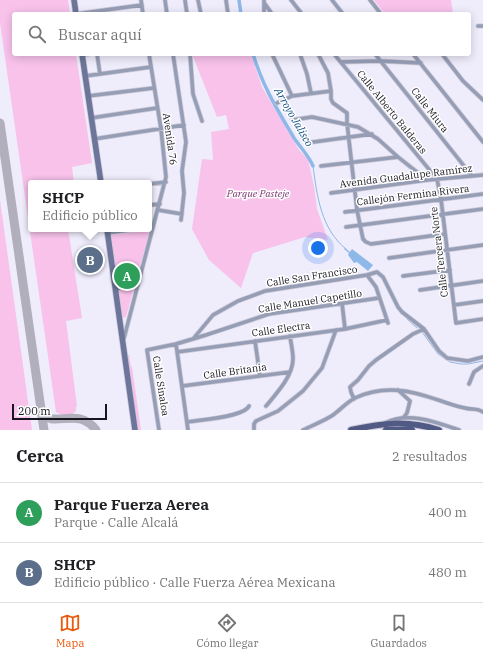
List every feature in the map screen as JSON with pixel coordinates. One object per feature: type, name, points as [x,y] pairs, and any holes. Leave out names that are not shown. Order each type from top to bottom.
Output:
[{"type":"main road","points":[[74,0],[76,12]]},
{"type":"main road","points":[[82,56],[101,180]]},
{"type":"main road","points":[[107,232],[135,430]]},
{"type":"main road","points":[[351,430],[384,423],[406,423],[439,430]]},
{"type":"main road","points":[[386,430],[412,430]]},
{"type":"street","points":[[165,0],[167,12]]},
{"type":"street","points":[[185,0],[187,12]]},
{"type":"street","points":[[198,0],[200,12]]},
{"type":"street","points":[[226,0],[228,12]]},
{"type":"street","points":[[290,0],[300,12]]},
{"type":"street","points":[[332,0],[341,12]]},
{"type":"street","points":[[370,0],[380,12]]},
{"type":"street","points":[[87,12],[141,2],[143,12]]},
{"type":"street","points":[[264,2],[271,12]]},
{"type":"street","points":[[478,26],[483,26]]},
{"type":"street","points":[[97,56],[100,74]]},
{"type":"street","name":"Avenida 76","points":[[149,56],[166,169],[166,182],[152,225]]},
{"type":"street","points":[[173,56],[186,148],[182,171],[184,193],[181,220]]},
{"type":"street","points":[[190,56],[193,94],[202,121]]},
{"type":"street","points":[[273,56],[292,96]]},
{"type":"street","points":[[301,56],[307,74],[311,93]]},
{"type":"street","points":[[319,56],[328,73],[331,99],[333,103],[346,111],[348,114],[348,137],[354,190],[363,238],[366,242],[371,244],[445,234]]},
{"type":"street","name":"Calle Alberto Balderas","points":[[336,56],[437,179]]},
{"type":"street","name":"Calle Miura","points":[[376,56],[472,176]]},
{"type":"street","points":[[415,56],[483,142]]},
{"type":"street","points":[[444,56],[463,81],[483,100]]},
{"type":"street","points":[[341,62],[380,61],[421,63]]},
{"type":"street","points":[[85,76],[151,67]]},
{"type":"street","points":[[88,96],[154,88]]},
{"type":"street","points":[[277,103],[292,96],[331,91]]},
{"type":"street","points":[[91,118],[157,108]]},
{"type":"street","points":[[292,120],[312,117],[358,127],[372,134],[398,158],[427,180]]},
{"type":"street","points":[[94,139],[184,125]]},
{"type":"street","points":[[306,143],[372,134]]},
{"type":"street","points":[[321,166],[398,158]]},
{"type":"street","name":"Avenida Guadalupe Ramírez","points":[[331,193],[483,174]]},
{"type":"street","name":"Calle Tercera Norte","points":[[437,179],[443,214],[456,323],[483,319]]},
{"type":"street","points":[[152,184],[166,182]]},
{"type":"street","name":"Callejón Fermina Rivera","points":[[344,212],[483,194]]},
{"type":"street","points":[[152,205],[160,204]]},
{"type":"street","points":[[346,227],[483,209]]},
{"type":"street","points":[[158,210],[182,214]]},
{"type":"street","name":"Avenida 76","points":[[123,342],[150,232]]},
{"type":"street","points":[[389,258],[483,245]]},
{"type":"street","points":[[402,276],[450,270]]},
{"type":"street","name":"Calle San Francisco","points":[[193,339],[212,315],[238,301],[265,291],[378,272],[383,277],[402,312],[424,329]]},
{"type":"street","points":[[367,275],[376,287],[379,298]]},
{"type":"street","points":[[420,290],[483,281]]},
{"type":"street","points":[[115,289],[137,285]]},
{"type":"street","name":"Calle Manuel Capetillo","points":[[176,344],[268,314],[379,298]]},
{"type":"street","name":"Calle Electra","points":[[177,352],[345,329],[388,321],[379,298]]},
{"type":"street","points":[[454,305],[483,302]]},
{"type":"street","points":[[342,303],[345,329]]},
{"type":"street","points":[[354,399],[350,388],[369,366],[402,341],[424,329],[434,345],[447,358],[468,361],[483,357]]},
{"type":"street","points":[[254,430],[254,424],[256,421],[278,411],[303,391],[322,368],[336,330]]},
{"type":"street","points":[[266,406],[290,372],[293,359],[290,336]]},
{"type":"street","points":[[255,341],[260,376]]},
{"type":"street","points":[[176,344],[188,430]]},
{"type":"street","name":"Calle Sinaloa","points":[[159,430],[147,350],[176,344]]},
{"type":"street","points":[[469,384],[474,372],[483,366]]},
{"type":"street","name":"Calle Britania","points":[[182,386],[290,372]]},
{"type":"street","points":[[398,389],[410,402],[407,413],[404,417]]},
{"type":"street","points":[[303,430],[333,415],[354,399],[368,393],[398,389],[416,392],[455,406],[483,412]]},
{"type":"street","points":[[187,422],[229,416],[248,409],[249,406]]},
{"type":"street","points":[[384,423],[404,417],[439,423],[459,430]]},
{"type":"green space","points":[[0,0],[68,0],[70,12],[12,12],[12,56],[76,56],[92,163],[72,167],[74,180],[28,180],[28,218],[0,23]]},
{"type":"green space","points":[[374,0],[451,0],[453,12],[383,12]]},
{"type":"green space","name":"Parque Pasteje","points":[[193,56],[252,56],[262,87],[299,150],[308,159],[317,209],[328,240],[305,237],[253,253],[241,288],[209,260],[192,229],[202,159],[213,160],[211,132],[229,129],[226,115],[217,117]]},
{"type":"green space","points":[[0,200],[32,430],[0,430]]},
{"type":"green space","points":[[30,232],[68,232],[82,318],[66,321],[77,406],[76,411],[69,415],[56,412]]},
{"type":"green space","points":[[149,232],[126,317],[121,318],[111,235]]},
{"type":"green space","points":[[127,355],[129,355],[132,367],[141,430],[138,430]]},
{"type":"water","points":[[345,248],[350,252],[352,249],[373,265],[368,271],[357,262],[354,263],[348,255],[349,253],[344,249]]},
{"type":"waterway","name":"Arroyo Jalisco","points":[[239,0],[241,12]]},
{"type":"waterway","name":"Arroyo Jalisco","points":[[254,56],[261,77],[271,98],[294,138],[307,155],[313,166]]},
{"type":"waterway","points":[[313,166],[316,189],[326,222],[331,232],[346,249]]},
{"type":"waterway","name":"Arroyo Jalisco","points":[[407,319],[417,328]]},
{"type":"waterway","name":"Arroyo Jalisco","points":[[422,332],[438,354],[450,362],[468,364],[483,361]]},
{"type":"taxiway","points":[[0,123],[44,430]]},
{"type":"taxiway","points":[[42,412],[47,417],[52,419],[81,419],[89,423],[96,430]]},
{"type":"place","name":"SHCP","points":[[90,260]]},
{"type":"place","name":"Parque Fuerza Aerea","points":[[127,276]]}]
